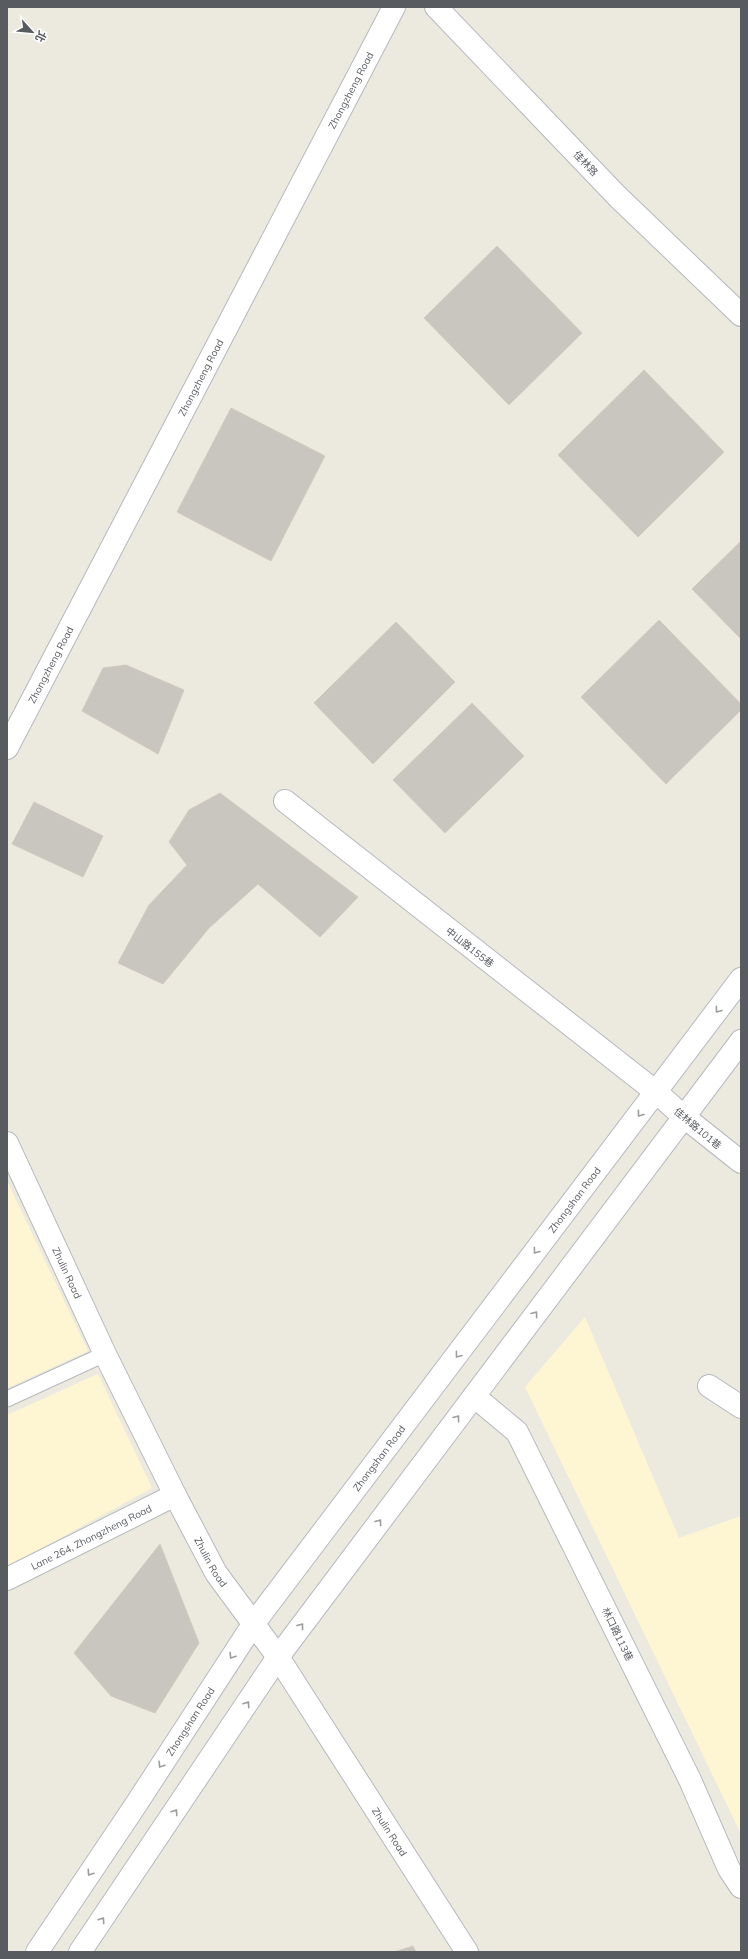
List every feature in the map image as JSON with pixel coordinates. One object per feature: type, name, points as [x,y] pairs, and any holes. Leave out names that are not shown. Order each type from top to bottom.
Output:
[{"type":"street","name":"Zhongzheng Road","points":[[7,748],[394,7]]},
{"type":"street","name":"佳林路","points":[[436,7],[617,196],[741,315]]},
{"type":"street","name":"中山路155巷","points":[[285,801],[656,1092]]},
{"type":"street","name":"Zhongshan Road","points":[[37,1952],[135,1806],[254,1623],[741,979]]},
{"type":"street","points":[[80,1952],[278,1657],[683,1116],[741,1041]]},
{"type":"street","name":"佳林路101巷","points":[[656,1092],[683,1116],[741,1162]]},
{"type":"street","name":"Zhulin Road","points":[[7,1143],[105,1354],[175,1495],[216,1573],[278,1657],[467,1952]]},
{"type":"street","points":[[709,1386],[741,1407]]},
{"type":"street","name":"林口路113巷","points":[[474,1396],[517,1432],[690,1780],[729,1869],[741,1888]]},
{"type":"street","name":"Lane 264, Zhongzheng Road","points":[[7,1579],[175,1495]]},
{"type":"lane","points":[[7,1399],[105,1354]]},
{"type":"shaded area","points":[[7,1181],[88,1351],[7,1388]]},
{"type":"shaded area","points":[[585,1317],[679,1538],[741,1516],[741,1834],[525,1387]]},
{"type":"shaded area","points":[[98,1374],[152,1488],[7,1567],[7,1415]]},
{"type":"building","points":[[497,246],[582,333],[509,405],[424,318]]},
{"type":"building","points":[[644,370],[724,452],[638,537],[558,455]]},
{"type":"building","points":[[231,408],[325,456],[271,561],[177,512]]},
{"type":"building","points":[[741,541],[741,639],[692,589]]},
{"type":"building","points":[[659,620],[741,704],[741,710],[666,784],[581,697]]},
{"type":"building","points":[[396,622],[455,682],[373,764],[314,703]]},
{"type":"building","points":[[126,665],[184,690],[158,754],[82,711],[103,668]]},
{"type":"building","points":[[472,703],[524,756],[445,833],[393,780]]},
{"type":"building","points":[[220,793],[358,897],[320,937],[258,884],[209,928],[163,984],[118,963],[149,905],[187,865],[169,842],[189,810]]},
{"type":"building","points":[[34,802],[103,836],[83,877],[12,844]]},
{"type":"building","points":[[160,1544],[199,1643],[155,1713],[111,1696],[74,1653]]},
{"type":"building","points":[[413,1946],[416,1952],[394,1952]]}]
